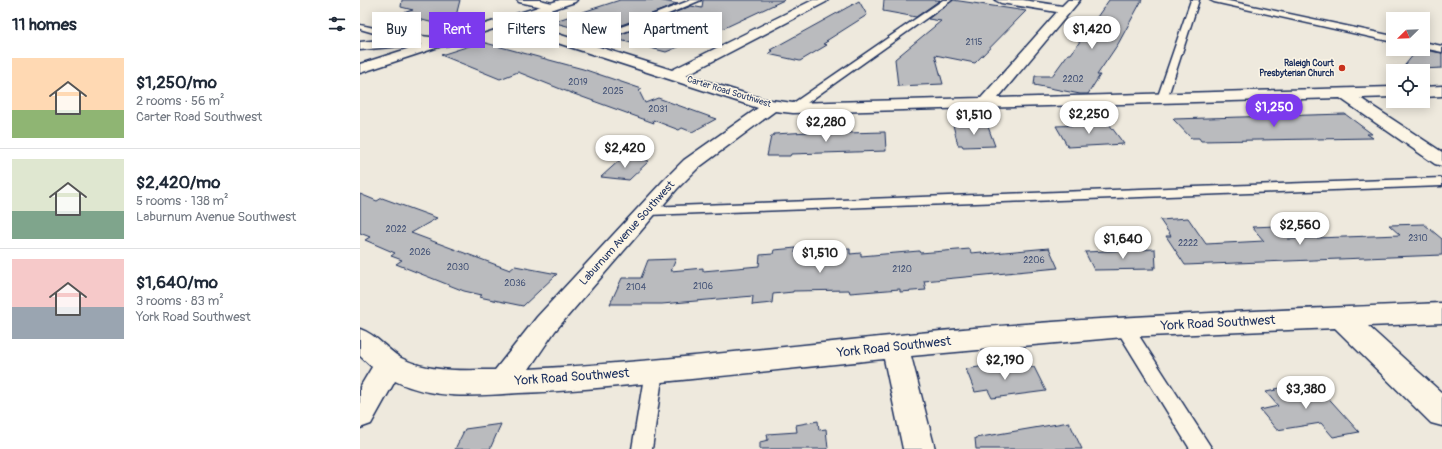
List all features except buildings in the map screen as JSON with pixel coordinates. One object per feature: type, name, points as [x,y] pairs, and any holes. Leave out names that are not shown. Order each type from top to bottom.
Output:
[{"type":"street","points":[[524,0],[552,6]]},
{"type":"street","points":[[535,12],[571,0]]},
{"type":"street","points":[[674,76],[822,0]]},
{"type":"street","points":[[1001,0],[1069,5]]},
{"type":"street","points":[[985,104],[1069,5]]},
{"type":"street","points":[[360,46],[372,45]]},
{"type":"street","points":[[360,69],[429,47]]},
{"type":"street","name":"Carter Road Southwest","points":[[588,48],[771,106],[793,108],[1386,92]]},
{"type":"street","points":[[1430,92],[1442,91]]},
{"type":"street","points":[[1344,94],[1442,160]]},
{"type":"street","name":"Laburnum Avenue Southwest","points":[[503,382],[546,324],[670,185],[691,164],[771,106]]},
{"type":"street","name":"York Road Southwest","points":[[360,340],[389,365],[414,377],[447,383],[503,382],[562,379],[654,371],[972,339],[1124,327],[1442,313]]},
{"type":"street","points":[[1340,318],[1442,413]]},
{"type":"street","points":[[895,347],[919,449]]},
{"type":"street","points":[[360,414],[389,365]]},
{"type":"lane","points":[[621,30],[697,0]]},
{"type":"lane","points":[[793,108],[948,0]]},
{"type":"lane","points":[[1162,99],[1195,0]]},
{"type":"lane","points":[[1214,0],[1386,37]]},
{"type":"lane","points":[[360,27],[372,31]]},
{"type":"lane","points":[[1430,46],[1442,49]]},
{"type":"lane","points":[[647,211],[1442,182]]},
{"type":"lane","points":[[1124,327],[1202,449]]},
{"type":"lane","points":[[642,449],[654,371]]},
{"type":"place","name":"Raleigh Court Presbyterian Church","points":[[1342,68]]}]
